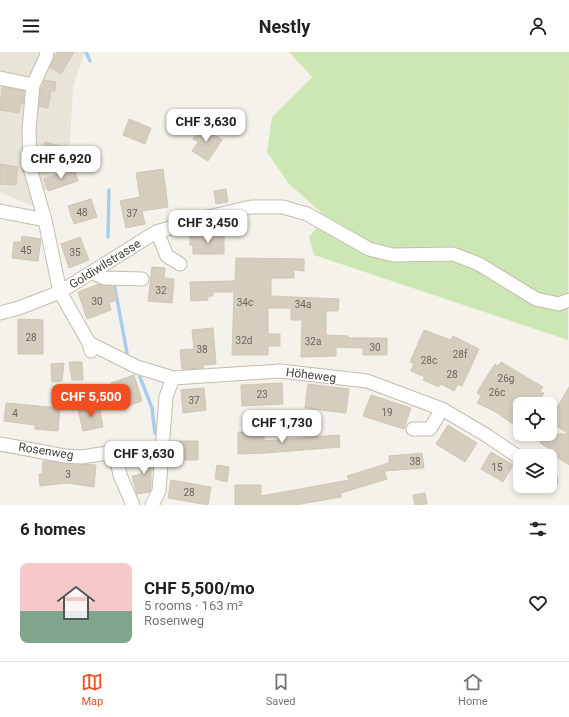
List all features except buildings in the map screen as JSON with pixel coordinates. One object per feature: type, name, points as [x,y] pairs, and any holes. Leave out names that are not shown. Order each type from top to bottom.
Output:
[{"type":"street","points":[[47,52],[33,85],[28,130],[30,168],[45,220],[60,292]]},
{"type":"street","points":[[0,78],[33,85]]},
{"type":"street","name":"Goldiwilstrasse","points":[[0,313],[19,308],[60,292],[158,232],[208,216],[251,207],[283,207],[308,214],[369,249],[393,254],[453,254],[479,264],[536,299],[559,304],[569,300]]},
{"type":"street","points":[[0,211],[45,220]]},
{"type":"street","points":[[158,232],[167,256],[180,264]]},
{"type":"street","points":[[92,272],[104,278],[142,279]]},
{"type":"street","name":"Höheweg","points":[[60,292],[90,348],[138,367],[173,378],[280,371],[367,381],[442,409],[486,435],[513,453]]},
{"type":"street","points":[[152,505],[159,491],[166,397],[173,378]]},
{"type":"street","points":[[413,429],[430,429],[442,409]]},
{"type":"street","name":"Rosenweg","points":[[0,444],[65,456],[81,457],[115,452],[120,475],[133,505]]},
{"type":"shaded area","points":[[0,52],[85,52],[73,87],[69,161],[33,206],[0,192]]},
{"type":"green space","points":[[289,52],[569,52],[568,340],[314,255],[309,237],[325,216],[289,184],[267,152],[272,117],[312,77]]},
{"type":"waterway","points":[[86,52],[90,61]]},
{"type":"waterway","points":[[108,237],[109,190]]},
{"type":"waterway","points":[[114,283],[127,353]]},
{"type":"waterway","points":[[140,377],[152,408],[155,433]]}]
